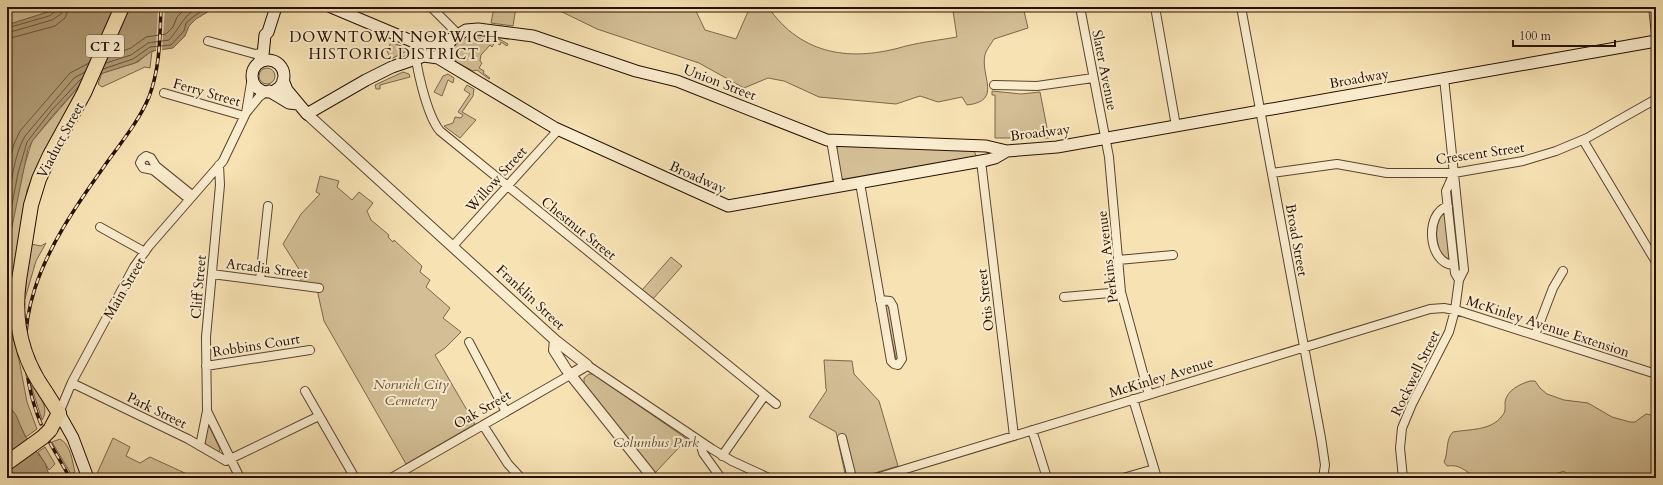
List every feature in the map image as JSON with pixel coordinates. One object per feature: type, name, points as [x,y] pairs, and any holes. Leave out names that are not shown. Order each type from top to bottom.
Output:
[{"type":"highway","name":"Viaduct Street","points":[[59,413],[31,368],[20,341],[16,315],[19,280],[29,214],[37,183],[50,155],[88,85],[122,7]]},
{"type":"highway","name":"Main Street","points":[[7,463],[43,437],[50,430],[59,413]]},
{"type":"main road","points":[[268,32],[273,55],[283,71],[283,80],[278,87],[268,91],[258,88],[252,77],[254,69],[259,62],[264,49],[265,36],[268,32],[276,7]]},
{"type":"main road","points":[[332,7],[415,42],[442,43],[456,36]]},
{"type":"main road","name":"Union Street","points":[[456,36],[466,30],[478,29],[544,39],[632,70],[677,81],[808,133],[831,140],[986,146],[1007,151]]},
{"type":"main road","points":[[447,62],[446,49],[456,36]]},
{"type":"main road","name":"Broadway","points":[[415,58],[429,56],[447,62],[559,129],[728,206],[982,161],[995,158],[1007,151],[1058,147],[1656,41]]},
{"type":"main road","points":[[307,114],[374,76],[415,58]]},
{"type":"main road","points":[[259,62],[269,60],[278,64]]},
{"type":"main road","name":"Franklin Street","points":[[283,80],[285,87],[307,114]]},
{"type":"main road","name":"Franklin Street","points":[[268,91],[289,103],[298,104]]},
{"type":"main road","points":[[59,413],[75,443],[88,478]]},
{"type":"street","points":[[431,7],[456,36]]},
{"type":"street","name":"Slater Avenue","points":[[1080,7],[1105,138]]},
{"type":"street","points":[[1155,7],[1176,126]]},
{"type":"street","name":"Broad Street","points":[[1241,7],[1324,457],[1323,478]]},
{"type":"street","points":[[1652,7],[1656,34]]},
{"type":"street","points":[[208,41],[254,54],[260,54],[264,49]]},
{"type":"street","name":"Chestnut Street","points":[[415,42],[415,58],[436,127],[507,187],[776,404]]},
{"type":"street","name":"Main Street","points":[[245,114],[252,77]]},
{"type":"street","points":[[994,85],[1037,86],[1093,78]]},
{"type":"street","name":"Rockwell Street","points":[[1403,478],[1400,448],[1402,428],[1415,399],[1446,341],[1455,310],[1460,280],[1464,270],[1444,78]]},
{"type":"street","name":"Main Street","points":[[59,413],[72,383],[125,282],[145,252],[219,165],[245,114],[257,99],[268,91]]},
{"type":"street","name":"Ferry Street","points":[[164,93],[245,114]]},
{"type":"street","name":"Crescent Street","points":[[1272,173],[1337,164],[1388,173],[1454,173],[1530,160],[1583,140],[1656,99]]},
{"type":"street","name":"Franklin Street","points":[[307,114],[555,340],[587,364],[700,442],[722,456],[769,478]]},
{"type":"street","name":"Willow Street","points":[[453,246],[559,129]]},
{"type":"street","name":"Perkins Avenue","points":[[1105,138],[1110,167],[1121,292],[1150,394]]},
{"type":"street","points":[[831,140],[839,187]]},
{"type":"street","points":[[1583,140],[1656,262]]},
{"type":"street","points":[[145,156],[151,158],[156,166],[191,197],[153,170],[142,167],[140,162],[142,159],[145,156]]},
{"type":"street","name":"Otis Street","points":[[982,161],[1014,436]]},
{"type":"street","name":"Cliff Street","points":[[200,446],[207,411],[206,333],[220,186],[219,165]]},
{"type":"street","name":"Rockwell Street","points":[[1454,173],[1446,186],[1455,275],[1460,280]]},
{"type":"street","points":[[860,183],[880,300],[891,361],[898,365],[902,359],[893,306],[890,301],[880,300]]},
{"type":"street","points":[[260,280],[268,206]]},
{"type":"street","points":[[1448,206],[1440,210],[1436,216],[1432,238],[1440,259],[1448,264],[1454,265]]},
{"type":"street","points":[[100,227],[145,252]]},
{"type":"street","points":[[1118,260],[1173,255]]},
{"type":"street","points":[[1536,335],[1553,288],[1563,271]]},
{"type":"street","name":"Arcadia Street","points":[[212,274],[319,288]]},
{"type":"street","points":[[1064,298],[1121,292]]},
{"type":"street","name":"McKinley Avenue","points":[[876,478],[890,476],[1032,430],[1422,310],[1437,308],[1455,310]]},
{"type":"street","name":"McKinley Avenue Extension","points":[[1455,310],[1656,374]]},
{"type":"street","points":[[555,340],[556,354],[570,375],[653,478]]},
{"type":"street","points":[[468,342],[506,412]]},
{"type":"street","name":"Robbins Court","points":[[206,366],[310,350]]},
{"type":"street","name":"Oak Street","points":[[391,478],[587,364]]},
{"type":"street","name":"Park Street","points":[[72,383],[200,446],[222,460],[231,460]]},
{"type":"street","points":[[305,391],[355,478]]},
{"type":"street","points":[[722,456],[765,395]]},
{"type":"street","points":[[1133,399],[1157,478]]},
{"type":"street","name":"Cliff Street","points":[[207,411],[240,478]]},
{"type":"street","points":[[231,460],[319,416]]},
{"type":"street","points":[[483,424],[508,464],[521,478]]},
{"type":"street","points":[[1032,430],[1047,478]]},
{"type":"street","points":[[842,438],[852,478]]},
{"type":"street","points":[[700,442],[703,453],[721,478]]},
{"type":"street","points":[[1124,478],[1154,468]]},
{"type":"green space","points":[[11,7],[53,7],[53,9],[7,25],[7,9]]},
{"type":"green space","points":[[494,7],[516,7],[513,26],[491,23]]},
{"type":"green space","points":[[552,7],[694,7],[705,30],[736,39],[750,7],[768,7],[781,23],[796,36],[812,45],[830,51],[848,54],[866,54],[886,51],[918,43],[957,37],[953,11],[992,7],[1023,7],[1028,28],[994,39],[987,49],[984,63],[988,86],[987,93],[978,103],[967,105],[962,97],[938,102],[920,96],[896,104],[819,97],[784,81],[768,78],[744,88],[699,63],[597,29]]},
{"type":"green space","points":[[472,34],[485,36],[491,41],[499,39],[508,44],[507,46],[501,42],[500,45],[495,42],[492,47],[490,45],[481,55],[480,61],[482,63],[479,68],[484,71],[483,73],[490,78],[489,79],[477,70],[473,71],[457,62],[451,55],[451,51],[456,44]]},
{"type":"green space","points":[[391,42],[406,48],[407,51],[391,59],[387,51]]},
{"type":"green space","points":[[151,51],[150,68],[145,67],[102,87],[98,84],[102,73],[138,62]]},
{"type":"green space","points":[[264,68],[270,68],[275,73],[273,82],[270,84],[264,84],[259,79],[259,73]]},
{"type":"green space","points":[[403,72],[409,74],[410,77],[380,85],[380,89],[376,89],[375,85]]},
{"type":"green space","points":[[448,74],[454,78],[453,83],[448,80],[442,96],[434,92],[443,76]]},
{"type":"green space","points":[[81,84],[75,99],[38,163],[27,190],[12,279],[10,302],[13,338],[27,402],[37,429],[26,437],[11,409],[7,398],[7,252],[21,177],[32,141]]},
{"type":"green space","points":[[467,85],[474,89],[473,96],[462,112],[476,120],[460,138],[444,126],[453,123],[455,117],[461,118],[463,115],[458,112],[470,94],[464,90]]},
{"type":"green space","points":[[992,91],[1021,94],[1040,92],[1049,138],[995,138],[995,95],[992,95]]},
{"type":"green space","points":[[839,146],[971,149],[976,155],[972,158],[844,180],[841,177],[836,150]]},
{"type":"green space","name":"Norwich City Cemetery","points":[[320,176],[339,181],[337,187],[352,200],[359,192],[373,203],[367,211],[371,220],[389,235],[388,237],[393,242],[394,240],[422,266],[420,272],[430,280],[426,287],[450,308],[443,318],[461,332],[445,348],[435,355],[475,424],[406,464],[324,321],[318,294],[319,285],[300,282],[302,274],[283,244],[301,214],[320,194],[316,192]]},
{"type":"green space","points":[[1444,212],[1450,260],[1442,257],[1437,239],[1438,223]]},
{"type":"green space","points":[[46,243],[36,261],[22,309],[22,298],[31,244],[41,246]]},
{"type":"green space","points":[[671,257],[682,266],[653,299],[642,290]]},
{"type":"green space","points":[[887,305],[889,307],[898,357],[896,359],[885,307]]},
{"type":"green space","points":[[824,360],[852,361],[854,374],[879,401],[898,466],[858,478],[846,478],[836,432],[809,417],[827,390]]},
{"type":"green space","name":"Columbus Park","points":[[589,374],[593,374],[687,439],[655,473],[584,383],[584,378]]},
{"type":"green space","points":[[1530,381],[1535,381],[1547,394],[1564,400],[1588,403],[1612,417],[1630,422],[1635,422],[1646,414],[1656,416],[1656,478],[1571,478],[1564,471],[1556,474],[1552,478],[1504,477],[1479,479],[1459,467],[1447,466],[1444,462],[1448,442],[1453,432],[1486,427],[1497,421],[1504,413],[1505,402],[1508,394],[1518,386]]},
{"type":"green space","points":[[31,385],[40,397],[44,406],[45,410],[42,420]]},
{"type":"green space","points":[[208,424],[220,449],[219,452],[204,443]]},
{"type":"green space","points":[[113,438],[130,447],[126,456],[140,463],[150,457],[187,474],[185,478],[95,478]]},
{"type":"green space","points":[[60,439],[69,449],[75,472],[71,474],[52,442]]},
{"type":"green space","points":[[45,447],[55,464],[49,470],[38,452]]},
{"type":"water","points":[[57,7],[216,7],[196,19],[189,26],[185,36],[173,48],[152,51],[135,63],[100,74],[80,85],[54,114],[33,140],[28,149],[7,251],[7,25],[48,12]]},
{"type":"water","points":[[7,398],[25,436],[45,463],[48,472],[54,478],[7,478]]},
{"type":"pier","points":[[158,7],[165,7],[162,51],[156,51]]},
{"type":"railway","points":[[41,424],[30,387],[25,353],[27,320],[35,288],[47,258],[63,228],[145,107],[153,86],[157,64],[160,41],[161,7]]},
{"type":"railway","points":[[50,443],[70,478]]},
{"type":"district","name":"DOWNTOWN NORWICH HISTORIC DISTRICT","points":[[394,46]]}]
